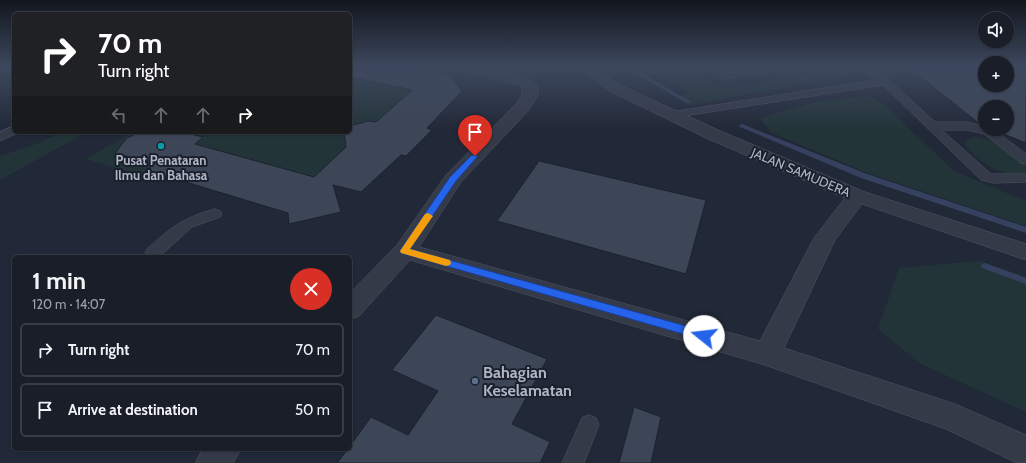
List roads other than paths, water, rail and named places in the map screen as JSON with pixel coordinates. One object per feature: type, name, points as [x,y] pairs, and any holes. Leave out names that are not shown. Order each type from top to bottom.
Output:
[{"type":"street","points":[[352,307],[404,251],[453,179],[523,107],[530,95],[530,89]]},
{"type":"street","name":"JALAN SAMUDERA","points":[[617,89],[858,196],[1026,252]]},
{"type":"street","points":[[767,354],[825,238],[858,196]]},
{"type":"street","points":[[404,251],[767,354],[955,418],[1026,452]]},
{"type":"street","points":[[212,463],[223,451]]},
{"type":"lane","points":[[671,114],[841,89]]},
{"type":"lane","points":[[892,89],[986,177],[993,179],[1026,178]]},
{"type":"lane","points":[[930,126],[967,126],[988,131],[1026,160]]},
{"type":"lane","points":[[0,137],[12,131]]},
{"type":"lane","points":[[153,253],[187,224],[215,214]]},
{"type":"lane","points":[[573,463],[589,424]]},
{"type":"waterway","points":[[665,89],[688,102]]},
{"type":"waterway","points":[[742,126],[864,176],[1026,230]]},
{"type":"waterway","points":[[985,266],[1026,281]]},
{"type":"place","name":"Pusat Penataran Ilmu dan Bahasa","points":[[161,146]]},
{"type":"place","name":"Bahagian Keselamatan","points":[[475,381]]}]
